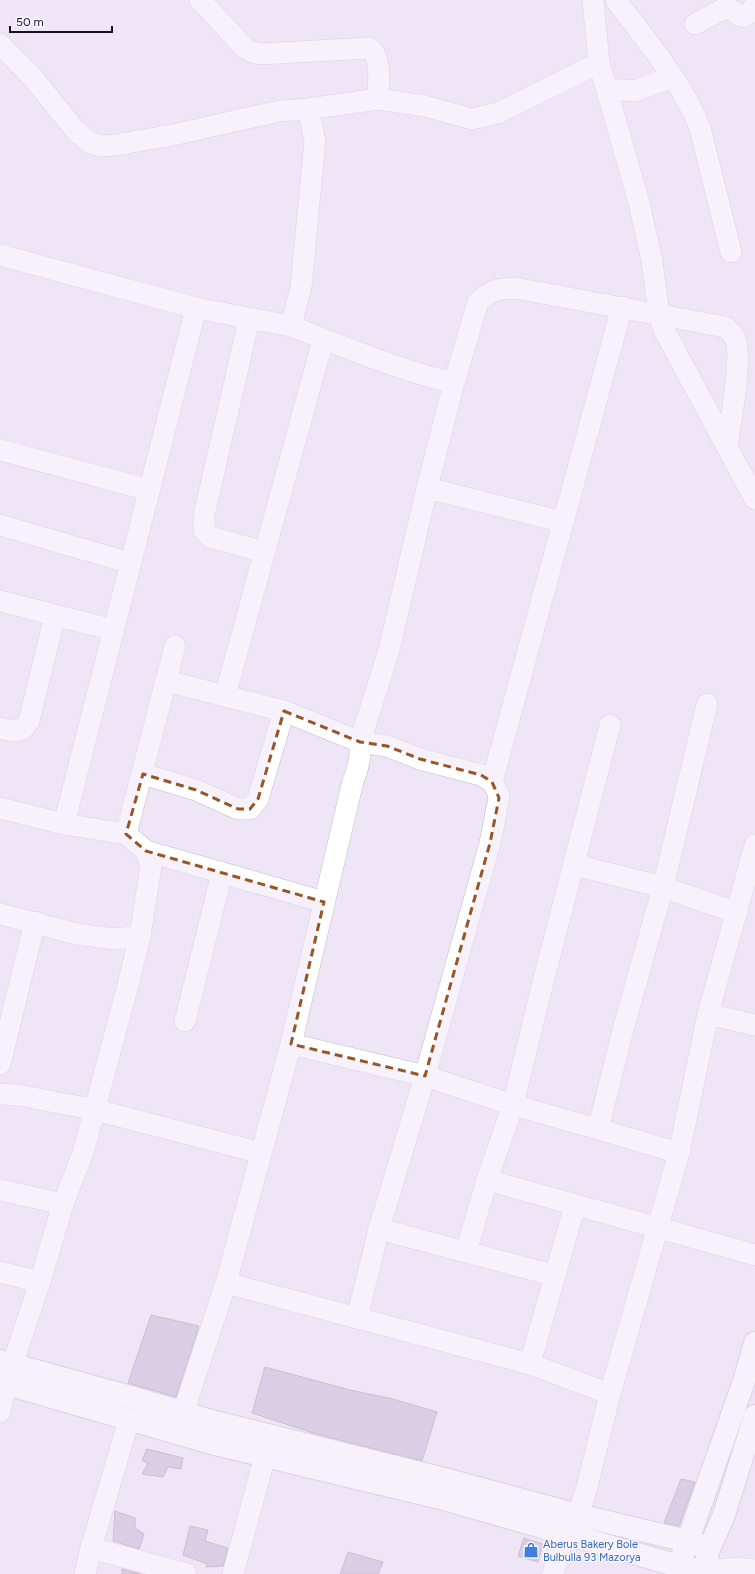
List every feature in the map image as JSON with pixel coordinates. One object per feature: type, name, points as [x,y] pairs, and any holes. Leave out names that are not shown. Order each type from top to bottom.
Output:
[{"type":"main road","points":[[678,1570],[744,1381],[755,1343]]},
{"type":"main road","points":[[5,1373],[131,1396],[183,1413],[444,1479],[578,1515],[687,1541],[709,1549]]},
{"type":"main road","points":[[5,1373],[129,1420],[265,1456],[440,1498],[564,1533],[678,1570],[704,1573],[709,1549],[724,1514],[755,1416]]},
{"type":"street","points":[[200,0],[245,48],[252,52],[261,54],[369,48],[374,51],[377,59],[378,99]]},
{"type":"street","points":[[616,0],[673,76],[700,128],[731,252]]},
{"type":"street","points":[[595,1],[599,63],[639,203],[652,261],[659,314],[664,330],[755,499]]},
{"type":"street","points":[[694,24],[725,8],[744,18],[755,6]]},
{"type":"street","points":[[0,44],[34,79],[76,131],[90,143],[102,146],[116,145],[177,134],[280,111],[308,110],[378,99],[425,106],[472,119],[498,114],[599,63]]},
{"type":"street","points":[[607,89],[634,91],[673,76]]},
{"type":"street","points":[[291,326],[300,287],[314,148],[314,140],[308,110]]},
{"type":"street","points":[[0,255],[196,308],[248,320],[291,326],[323,340],[428,377],[454,384]]},
{"type":"street","points":[[183,1413],[226,1283],[291,1044],[353,781],[358,769],[361,754],[360,742],[389,650],[427,488],[454,384],[478,302],[488,293],[499,289],[515,288],[725,327],[734,336],[738,348],[736,379],[727,446]]},
{"type":"street","points":[[492,782],[622,307]]},
{"type":"street","points":[[64,824],[196,308]]},
{"type":"street","points":[[248,320],[204,515],[204,530],[210,537],[265,552]]},
{"type":"street","points":[[225,696],[323,340]]},
{"type":"street","points":[[0,450],[149,490]]},
{"type":"street","points":[[427,488],[563,522]]},
{"type":"street","points":[[0,525],[130,563]]},
{"type":"street","points":[[0,601],[113,630]]},
{"type":"street","points":[[0,728],[13,732],[24,728],[28,721],[55,616]]},
{"type":"street","points":[[126,834],[175,646]]},
{"type":"street","points":[[166,681],[284,710],[360,742],[387,746],[420,759],[480,775],[492,782],[497,790],[499,798],[490,843],[425,1076],[379,1229],[357,1318]]},
{"type":"street","points":[[598,1129],[624,1026],[663,887],[707,704]]},
{"type":"street","points":[[142,774],[196,790],[238,809],[250,809],[258,799],[284,710]]},
{"type":"street","points":[[466,1252],[487,1180],[513,1105],[543,982],[575,865],[610,725]]},
{"type":"street","points":[[0,808],[64,824],[126,834],[146,851],[324,902]]},
{"type":"street","points":[[578,1515],[587,1487],[610,1394],[679,1153],[708,1014],[755,845]]},
{"type":"street","points":[[0,1412],[5,1373],[40,1282],[63,1204],[83,1153],[96,1110],[140,936],[151,866],[146,851]]},
{"type":"street","points":[[575,865],[663,887],[737,913]]},
{"type":"street","points":[[185,1021],[222,873]]},
{"type":"street","points":[[0,914],[77,934],[114,939],[140,936]]},
{"type":"street","points":[[0,1064],[35,922]]},
{"type":"street","points":[[708,1014],[755,1025]]},
{"type":"street","points":[[291,1044],[425,1076],[513,1105],[679,1153]]},
{"type":"street","points":[[0,1094],[18,1095],[96,1110],[261,1154]]},
{"type":"street","points":[[487,1180],[755,1255]]},
{"type":"street","points":[[0,1190],[63,1204]]},
{"type":"street","points":[[530,1364],[553,1275],[575,1205]]},
{"type":"street","points":[[379,1229],[553,1275]]},
{"type":"street","points":[[0,1272],[40,1282]]},
{"type":"street","points":[[226,1283],[530,1364],[610,1394]]},
{"type":"street","points":[[85,1574],[90,1548],[129,1420]]},
{"type":"street","points":[[233,1574],[265,1456]]},
{"type":"street","points":[[553,1574],[564,1533]]},
{"type":"street","points":[[90,1548],[186,1574]]},
{"type":"street","points":[[709,1549],[747,1569]]},
{"type":"street","points":[[704,1573],[747,1569]]},
{"type":"highlighted area","points":[[284,711],[360,742],[387,746],[420,759],[481,775],[492,782],[499,798],[490,843],[425,1076],[291,1044],[324,902],[146,851],[126,834],[143,774],[196,790],[238,809],[250,809],[258,799]]},
{"type":"building","points":[[151,1315],[199,1326],[176,1397],[128,1383]]},
{"type":"building","points":[[265,1367],[350,1390],[393,1399],[437,1412],[422,1461],[316,1434],[252,1413]]},
{"type":"building","points":[[147,1449],[183,1458],[181,1469],[168,1467],[163,1477],[142,1474],[148,1464],[142,1460]]},
{"type":"building","points":[[681,1479],[695,1482],[679,1526],[664,1523]]},
{"type":"building","points":[[115,1511],[135,1518],[135,1528],[144,1534],[139,1549],[113,1541]]},
{"type":"building","points":[[190,1526],[208,1530],[205,1541],[228,1548],[223,1566],[206,1567],[207,1564],[183,1555]]},
{"type":"building","name":"Aberus Bakery Bole Bulbulla 93 Mazorya","points":[[524,1538],[543,1544],[538,1562],[518,1556]]},
{"type":"building","points":[[348,1552],[383,1562],[378,1574],[340,1574]]},
{"type":"building","points":[[122,1569],[141,1574],[122,1574]]},
{"type":"place","name":"Aberus Bakery Bole Bulbulla 93 Mazorya","points":[[531,1550]]}]
